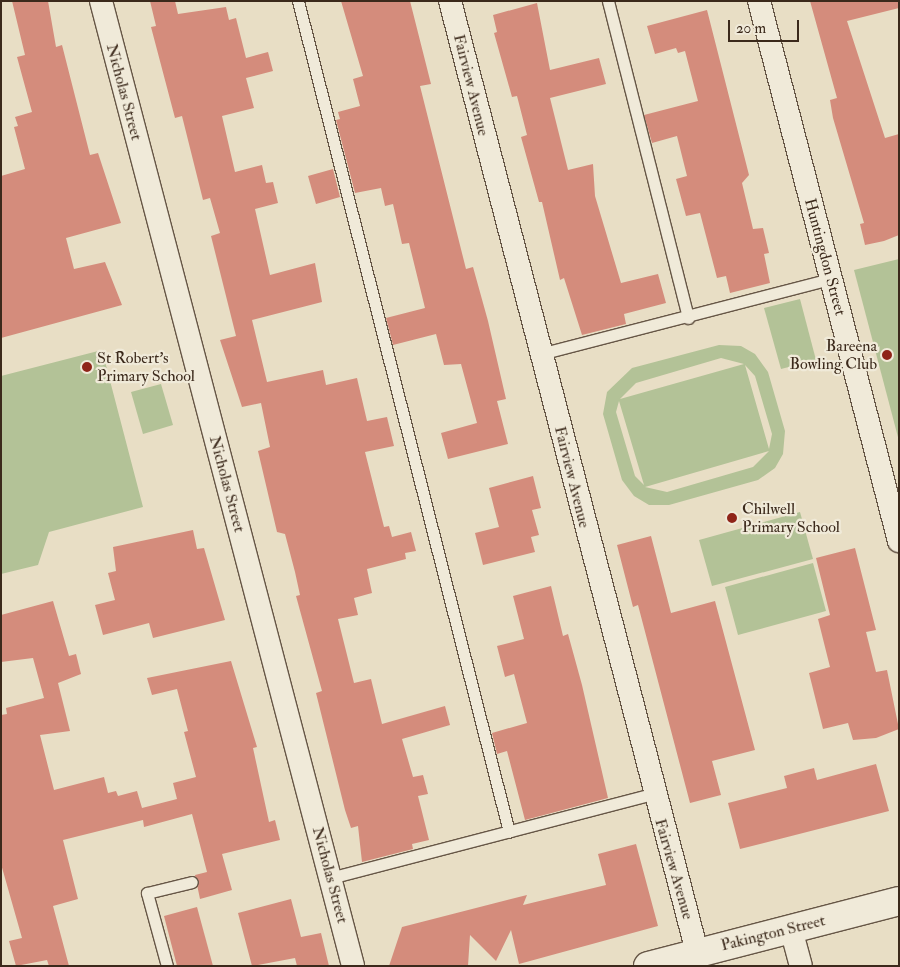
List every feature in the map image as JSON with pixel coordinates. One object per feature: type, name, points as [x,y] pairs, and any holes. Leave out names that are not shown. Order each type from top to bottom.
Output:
[{"type":"street","name":"Nicholas Street","points":[[101,1],[353,966]]},
{"type":"street","name":"Fairview Avenue","points":[[450,1],[653,794],[697,952]]},
{"type":"street","name":"Huntingdon Street","points":[[759,1],[899,541]]},
{"type":"street","name":"Pakington Street","points":[[648,966],[899,901]]},
{"type":"street","points":[[791,929],[801,966]]},
{"type":"lane","points":[[298,1],[509,832]]},
{"type":"lane","points":[[608,1],[688,318]]},
{"type":"lane","points":[[540,354],[688,318],[831,280]]},
{"type":"lane","points":[[330,878],[653,794]]},
{"type":"lane","points":[[167,966],[147,893],[192,882]]},
{"type":"green space","name":"Bareena Bowling Club","points":[[899,259],[899,441],[854,270]]},
{"type":"green space","points":[[800,299],[816,360],[781,369],[764,308]]},
{"type":"green space","points":[[719,345],[741,346],[755,354],[768,372],[785,431],[783,454],[775,468],[758,480],[669,505],[649,505],[634,496],[622,480],[603,414],[607,392],[632,368]],"holes":[[[721,358],[744,364],[620,399],[636,383]],[[745,365],[755,376],[772,434],[769,449]],[[619,401],[644,485],[635,476],[616,412]],[[769,451],[753,467],[667,492],[645,487]]]},
{"type":"green space","points":[[102,350],[143,507],[49,532],[38,565],[1,574],[1,376]]},
{"type":"green space","points":[[161,384],[173,425],[143,434],[131,392]]},
{"type":"green space","points":[[800,512],[813,559],[712,586],[699,540]]},
{"type":"green space","points":[[813,563],[826,611],[738,635],[725,587]]},
{"type":"building","points":[[12,1],[48,1],[56,47],[62,45],[90,155],[98,153],[121,223],[66,238],[74,269],[105,262],[122,305],[1,338],[1,176],[25,169],[14,127],[18,126],[15,117],[32,112],[17,57],[25,55]]},
{"type":"building","points":[[150,1],[175,1],[178,14],[226,7],[229,20],[236,18],[246,58],[268,52],[273,71],[246,78],[254,108],[222,116],[235,172],[262,165],[266,183],[273,182],[278,203],[255,209],[270,275],[315,263],[322,302],[252,320],[267,382],[323,370],[326,385],[357,378],[367,421],[387,417],[394,446],[365,452],[384,527],[389,526],[392,537],[411,532],[416,551],[405,553],[406,559],[367,569],[372,593],[354,598],[358,615],[338,619],[354,683],[371,679],[382,724],[445,706],[450,725],[402,739],[413,777],[423,775],[428,794],[418,796],[429,840],[412,844],[413,849],[362,862],[358,826],[351,828],[345,810],[316,693],[322,691],[296,596],[300,595],[295,572],[285,534],[277,532],[258,451],[270,447],[261,403],[242,407],[220,340],[236,336],[211,236],[220,233],[210,198],[203,200],[182,116],[175,118],[151,27],[156,26]]},
{"type":"building","points":[[341,1],[410,1],[431,84],[420,86],[466,269],[473,267],[488,321],[506,399],[497,401],[508,444],[448,459],[441,433],[477,423],[461,364],[444,365],[436,334],[393,345],[386,318],[425,308],[409,243],[402,244],[393,204],[385,206],[381,188],[355,193],[336,120],[340,119],[338,112],[360,106],[353,79],[363,76]]},
{"type":"building","points":[[810,1],[898,1],[899,8],[847,21],[885,138],[899,134],[899,235],[884,241],[865,245],[860,224],[864,223],[833,118],[830,100],[837,98]]},
{"type":"building","points":[[537,3],[550,70],[599,58],[606,84],[550,98],[568,170],[593,164],[595,196],[621,283],[658,274],[666,303],[624,314],[626,324],[582,335],[564,278],[560,280],[542,202],[539,202],[521,137],[527,135],[517,96],[512,97],[494,33],[497,32],[493,15]]},
{"type":"building","points":[[707,10],[749,175],[742,183],[753,229],[763,228],[769,253],[764,254],[770,283],[730,293],[726,276],[717,278],[700,213],[686,216],[676,179],[687,176],[677,136],[652,143],[644,115],[698,101],[685,51],[678,53],[676,48],[655,54],[647,26]]},
{"type":"building","points":[[333,169],[340,197],[316,204],[308,176]]},
{"type":"building","points":[[533,476],[541,508],[532,510],[539,535],[531,537],[535,552],[483,565],[475,533],[499,527],[489,488]]},
{"type":"building","points":[[193,530],[197,549],[204,548],[225,620],[153,638],[149,623],[103,635],[95,605],[115,600],[108,573],[116,571],[113,547]]},
{"type":"building","points":[[651,536],[671,613],[715,601],[755,750],[712,761],[721,795],[690,803],[638,605],[633,607],[617,545]]},
{"type":"building","points":[[855,548],[876,630],[866,632],[876,672],[887,670],[899,729],[876,738],[853,740],[848,723],[823,729],[809,673],[830,667],[818,619],[830,615],[816,558]]},
{"type":"building","points":[[551,586],[563,636],[568,634],[582,685],[608,798],[525,820],[507,751],[497,754],[492,733],[527,723],[514,674],[505,677],[497,646],[524,639],[513,596]]},
{"type":"building","points":[[53,601],[69,656],[76,654],[81,674],[58,683],[70,731],[40,735],[54,790],[104,777],[108,793],[116,791],[118,796],[137,791],[142,808],[177,799],[173,783],[196,777],[184,732],[188,731],[177,689],[152,695],[147,678],[231,661],[257,747],[253,748],[269,822],[275,820],[280,840],[222,854],[232,890],[200,899],[195,875],[207,872],[192,814],[144,827],[143,820],[63,840],[78,899],[53,906],[69,966],[49,966],[47,960],[16,966],[9,941],[22,938],[1,864],[1,715],[7,714],[6,708],[44,698],[33,658],[1,662],[1,615]]},
{"type":"building","points":[[876,764],[889,811],[740,849],[728,803],[787,788],[784,776],[814,768],[817,780]]},
{"type":"building","points":[[636,844],[658,926],[519,964],[511,930],[496,961],[470,935],[468,966],[389,966],[402,927],[527,895],[523,905],[606,885],[598,854]]},
{"type":"building","points":[[291,899],[301,937],[321,933],[329,966],[297,966],[295,958],[252,966],[238,913]]},
{"type":"building","points":[[197,907],[213,966],[177,966],[164,916]]},
{"type":"place","name":"Bareena Bowling Club","points":[[887,355]]},
{"type":"place","name":"St Robert's Primary School","points":[[87,367]]},
{"type":"place","name":"Chilwell Primary School","points":[[732,518]]}]
